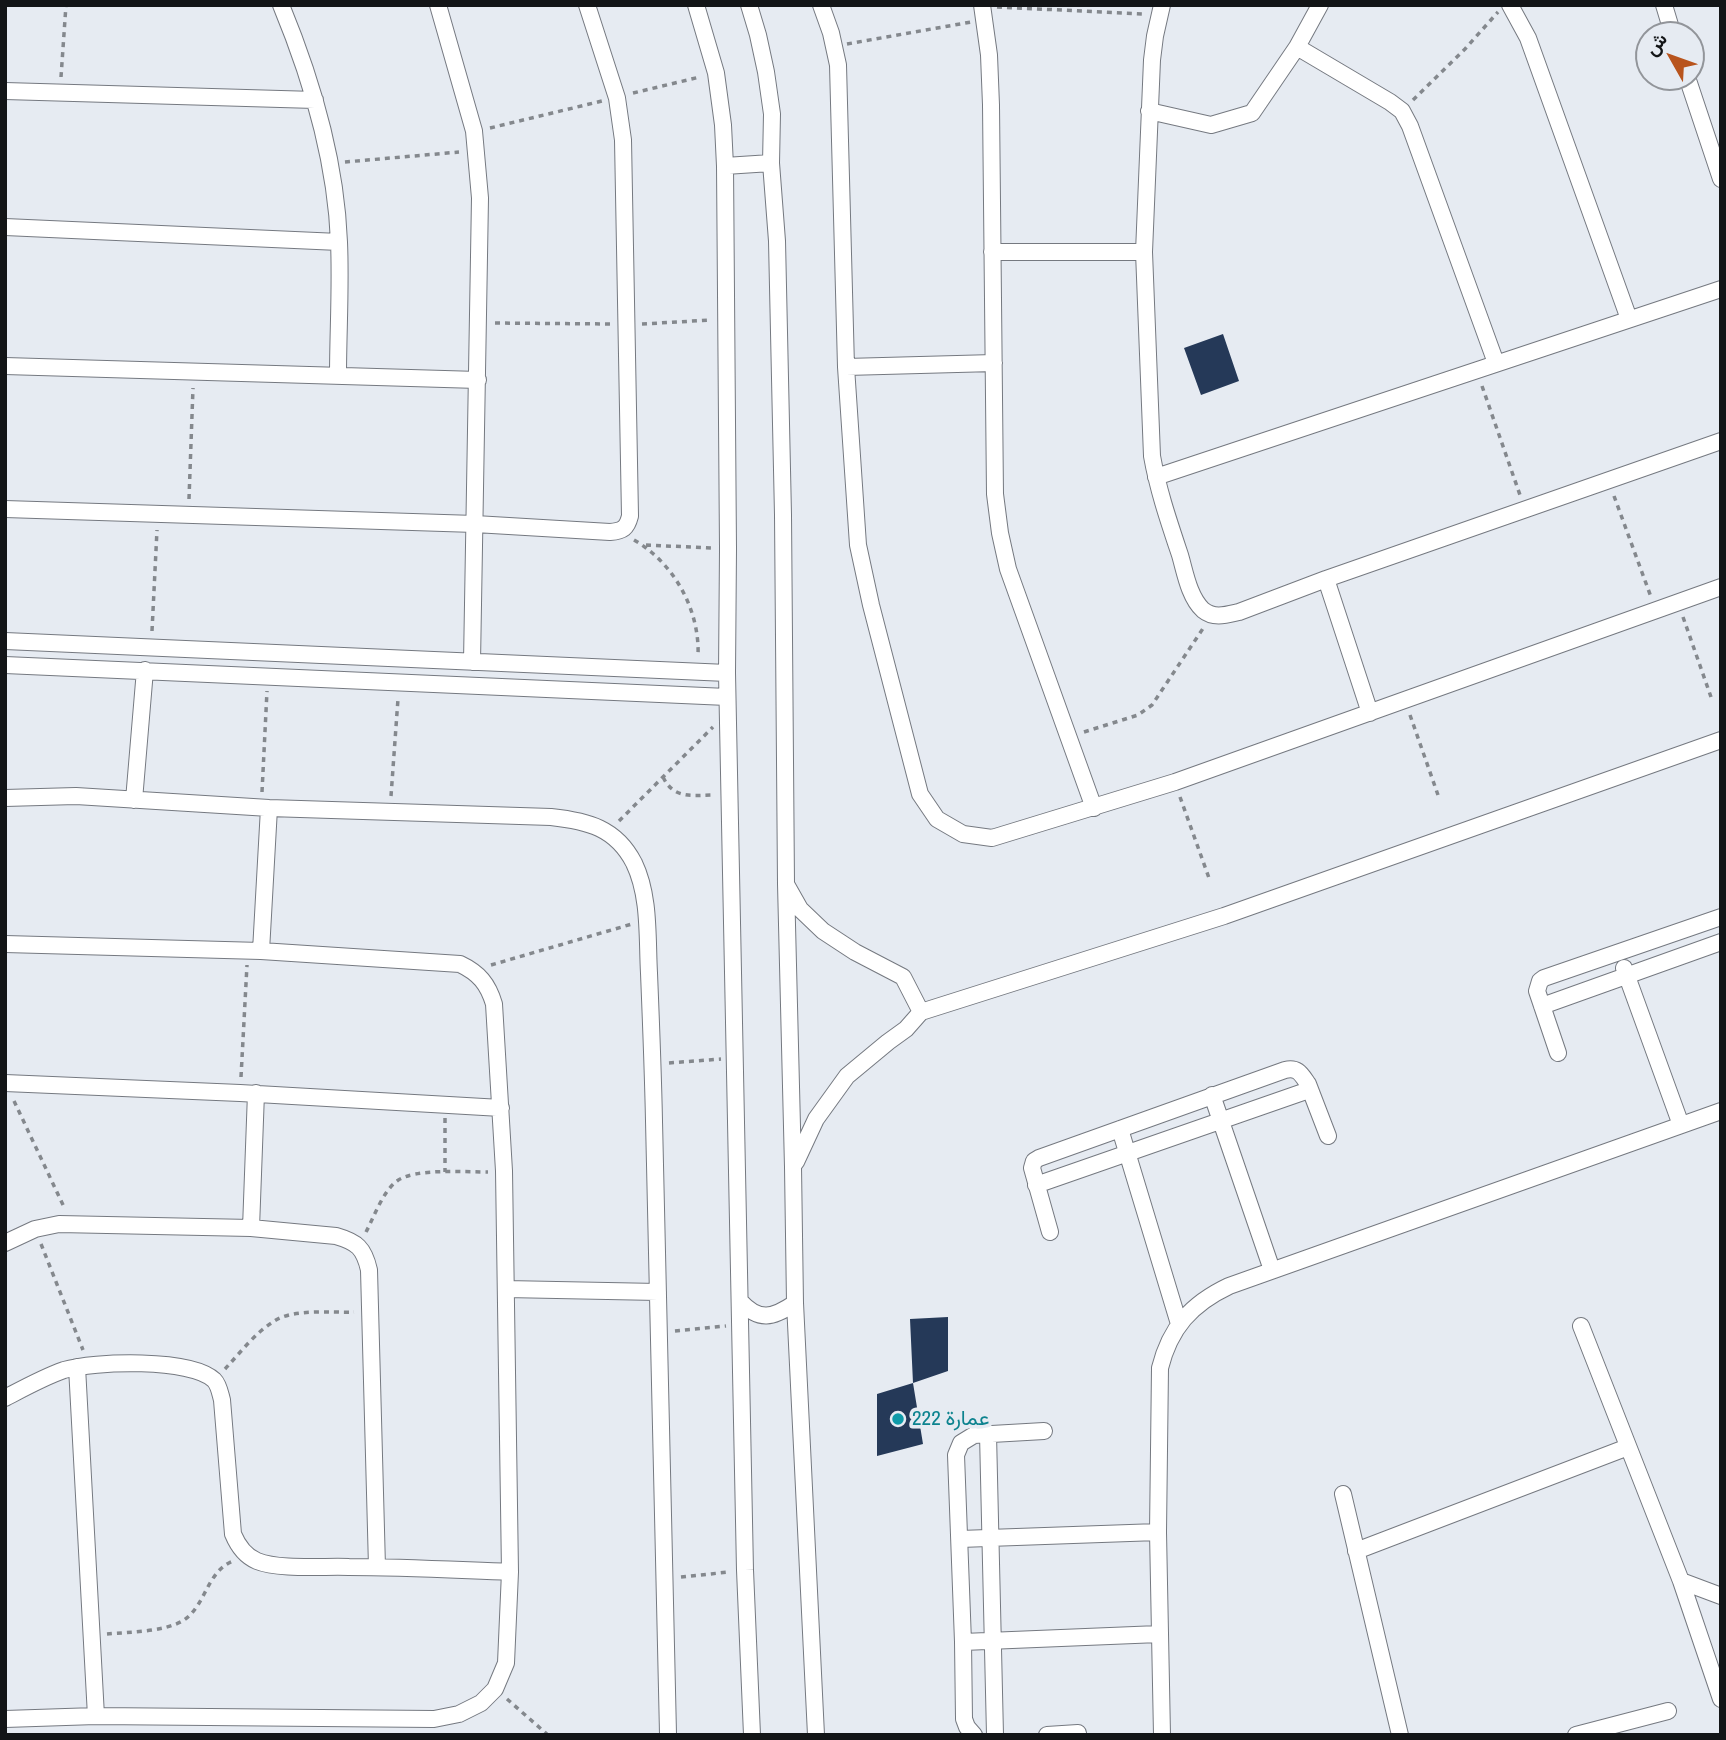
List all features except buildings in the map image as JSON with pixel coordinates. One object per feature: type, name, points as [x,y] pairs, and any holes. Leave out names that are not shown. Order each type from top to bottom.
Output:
[{"type":"street","points":[[281,5],[315,100],[329,164],[339,242],[338,376]]},
{"type":"street","points":[[438,5],[474,131],[480,198],[472,662]]},
{"type":"street","points":[[5,509],[475,524],[610,532],[620,531],[628,526],[630,516],[623,139],[617,97],[587,5]]},
{"type":"street","points":[[696,5],[716,73],[725,166],[727,705],[745,1570],[752,1735]]},
{"type":"street","points":[[749,5],[758,35],[772,114],[771,163],[777,241],[794,1303],[816,1735]]},
{"type":"street","points":[[821,5],[838,65],[846,367],[858,545],[920,794],[937,819],[962,834],[992,838],[1094,808],[1175,782],[1721,587]]},
{"type":"street","points":[[1149,111],[1211,125],[1252,113],[1297,47],[1320,5]]},
{"type":"street","points":[[1510,5],[1528,38],[1629,319]]},
{"type":"street","points":[[983,9],[989,55],[991,105],[995,494],[1000,533],[1008,569],[1094,808]]},
{"type":"street","points":[[1161,10],[1155,36],[1149,111],[1144,252],[1152,456],[1192,594],[1201,608],[1212,615],[1224,616],[1239,612],[1326,579],[1721,442]]},
{"type":"street","points":[[1297,47],[1402,111],[1410,126],[1496,363]]},
{"type":"street","points":[[5,91],[315,100]]},
{"type":"street","points":[[1692,91],[1721,179]]},
{"type":"street","points":[[725,166],[771,163]]},
{"type":"street","points":[[5,227],[339,242]]},
{"type":"street","points":[[992,251],[1144,252]]},
{"type":"street","points":[[1156,477],[1721,289]]},
{"type":"street","points":[[846,367],[994,363]]},
{"type":"street","points":[[5,366],[478,380]]},
{"type":"street","points":[[1326,579],[1370,713]]},
{"type":"street","points":[[5,641],[727,673]]},
{"type":"street","points":[[321,655],[321,679]]},
{"type":"street","points":[[5,665],[399,682],[727,705]]},
{"type":"street","points":[[134,800],[145,670]]},
{"type":"street","points":[[793,1167],[816,1119],[847,1076],[906,1029],[921,1012],[1224,916],[1721,740]]},
{"type":"street","points":[[5,798],[76,796],[265,808],[551,817],[594,825],[619,840],[633,861],[642,882],[646,920],[653,1064],[668,1735]]},
{"type":"street","points":[[255,951],[265,808]]},
{"type":"street","points":[[786,884],[800,908],[822,931],[903,977],[921,1012]]},
{"type":"street","points":[[1542,1006],[1720,944],[1716,919],[1544,978],[1537,986],[1537,991],[1542,1006],[1558,1053]]},
{"type":"street","points":[[5,944],[255,951],[460,964],[483,979],[494,1004],[504,1171],[510,1572],[506,1663],[501,1679],[481,1703],[459,1714],[434,1719],[96,1716],[5,1719]]},
{"type":"street","points":[[1619,953],[1681,1125]]},
{"type":"street","points":[[1050,1232],[1032,1168],[1034,1161],[1212,1095],[1292,1068],[1299,1071],[1308,1084],[1328,1136]]},
{"type":"street","points":[[8,1089],[248,1093],[501,1108]]},
{"type":"street","points":[[1036,1185],[1309,1090]]},
{"type":"street","points":[[248,1093],[251,1228]]},
{"type":"street","points":[[1212,1095],[1272,1270]]},
{"type":"street","points":[[1162,1735],[1158,1532],[1160,1368],[1164,1353],[1179,1324],[1196,1306],[1228,1286],[1721,1111]]},
{"type":"street","points":[[1120,1129],[1179,1324]]},
{"type":"street","points":[[5,1243],[48,1225],[72,1224],[251,1228],[336,1236],[359,1247],[369,1270],[377,1567]]},
{"type":"street","points":[[506,1289],[658,1292]]},
{"type":"street","points":[[740,1301],[758,1314],[770,1315],[781,1313],[794,1303]]},
{"type":"street","points":[[1581,1326],[1681,1581],[1721,1699]]},
{"type":"street","points":[[5,1398],[53,1374],[83,1366],[130,1363],[186,1367],[214,1380],[219,1388],[233,1534],[238,1546],[256,1561],[274,1565],[510,1572]]},
{"type":"street","points":[[83,1366],[96,1716]]},
{"type":"street","points":[[974,1735],[964,1719],[956,1455],[961,1443],[970,1437],[1044,1431]]},
{"type":"street","points":[[988,1434],[995,1735]]},
{"type":"street","points":[[1356,1551],[1628,1447]]},
{"type":"street","points":[[1343,1494],[1399,1735]]},
{"type":"street","points":[[960,1539],[1158,1532]]},
{"type":"street","points":[[1681,1581],[1721,1595]]},
{"type":"street","points":[[963,1642],[1159,1634]]},
{"type":"street","points":[[1576,1735],[1668,1711]]},
{"type":"street","points":[[383,1718],[384,1735]]},
{"type":"street","points":[[1047,1735],[1078,1732]]},
{"type":"path","points":[[60,93],[66,5]]},
{"type":"path","points":[[1402,111],[1465,49],[1504,5]]},
{"type":"path","points":[[835,47],[983,9],[1161,10]]},
{"type":"path","points":[[474,131],[716,73]]},
{"type":"path","points":[[329,164],[477,150]]},
{"type":"path","points":[[479,323],[625,325],[726,319]]},
{"type":"path","points":[[1476,370],[1525,510]]},
{"type":"path","points":[[188,515],[194,372]]},
{"type":"path","points":[[1608,481],[1656,611]]},
{"type":"path","points":[[152,648],[158,514]]},
{"type":"path","points":[[620,531],[644,545],[662,561],[688,601],[699,648],[698,672]]},
{"type":"path","points":[[644,545],[728,549]]},
{"type":"path","points":[[1678,603],[1711,697]]},
{"type":"path","points":[[1069,737],[1139,715],[1152,705],[1212,615]]},
{"type":"path","points":[[265,808],[267,677]]},
{"type":"path","points":[[390,812],[399,682]]},
{"type":"path","points":[[1405,700],[1438,795]]},
{"type":"path","points":[[607,832],[663,777],[727,705]]},
{"type":"path","points":[[663,777],[667,786],[676,793],[729,795]]},
{"type":"path","points":[[1175,782],[1209,878]]},
{"type":"path","points":[[472,970],[646,920]]},
{"type":"path","points":[[248,1093],[255,951]]},
{"type":"path","points":[[653,1064],[735,1058]]},
{"type":"path","points":[[8,1089],[72,1224]]},
{"type":"path","points":[[445,1105],[445,1172]]},
{"type":"path","points":[[359,1247],[387,1191],[396,1181],[408,1174],[504,1171]]},
{"type":"path","points":[[35,1229],[83,1366]]},
{"type":"path","points":[[214,1380],[265,1328],[284,1316],[369,1311]]},
{"type":"path","points":[[659,1333],[741,1324]]},
{"type":"path","points":[[91,1636],[173,1625],[193,1611],[206,1587],[225,1563],[247,1555]]},
{"type":"path","points":[[665,1579],[745,1570]]},
{"type":"path","points":[[495,1689],[548,1735]]},
{"type":"place","name":"عمارة 222","points":[[898,1419]]}]
